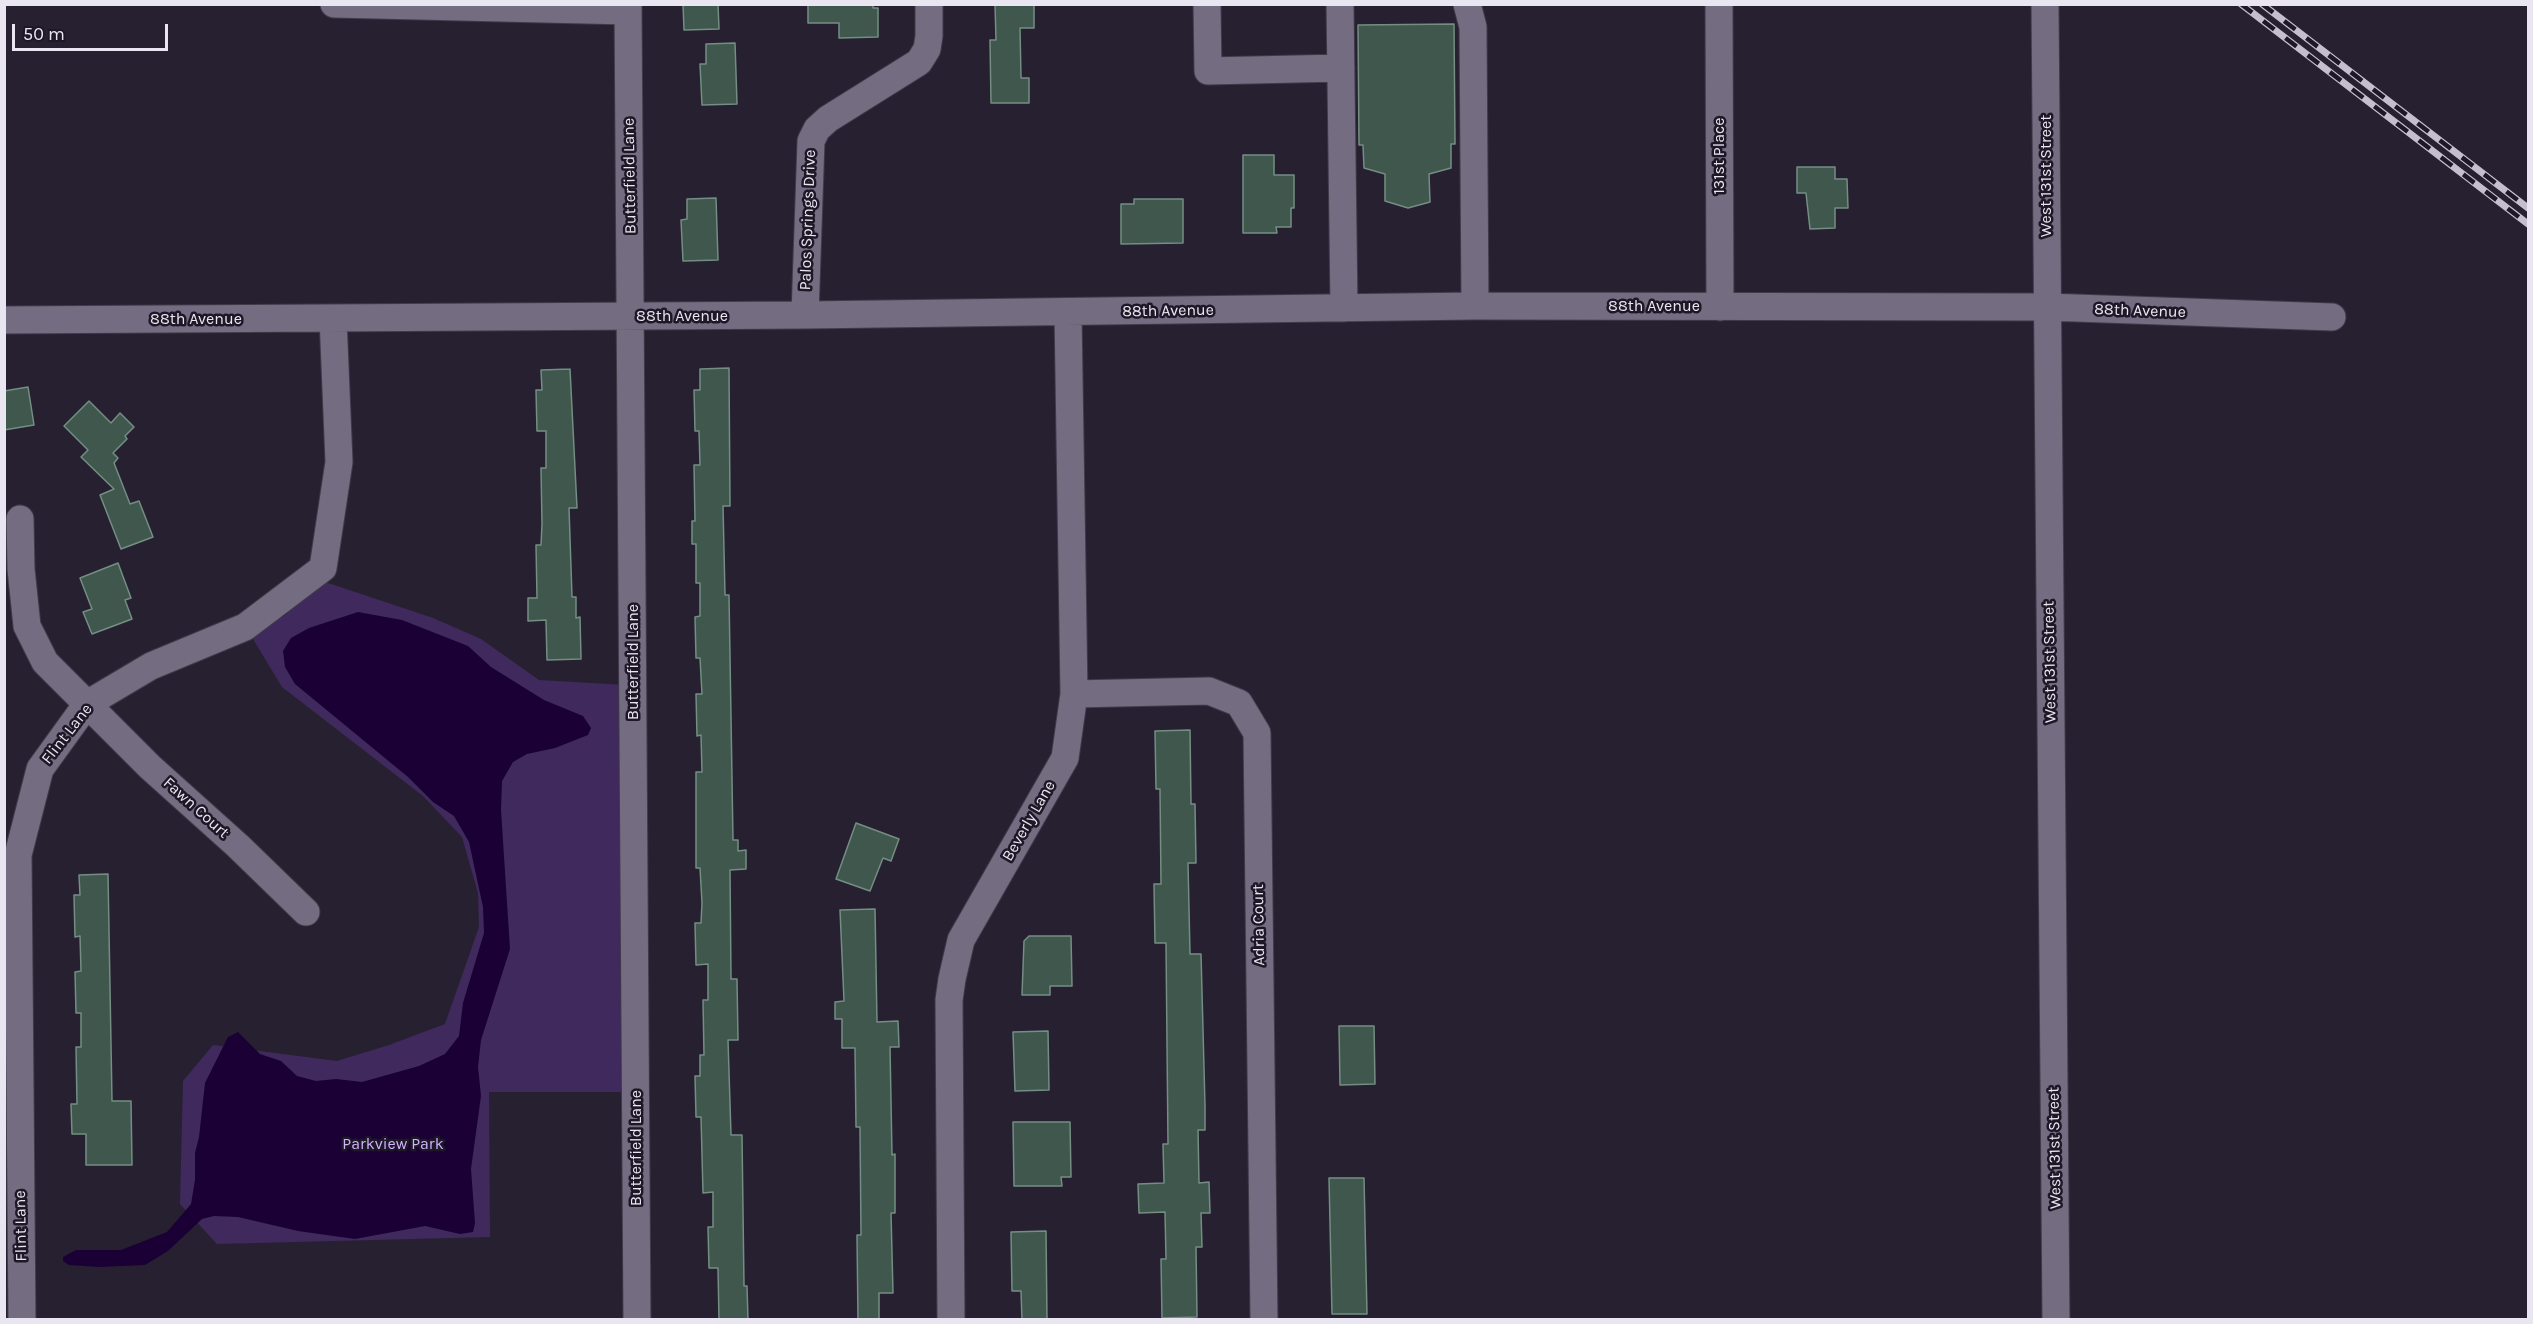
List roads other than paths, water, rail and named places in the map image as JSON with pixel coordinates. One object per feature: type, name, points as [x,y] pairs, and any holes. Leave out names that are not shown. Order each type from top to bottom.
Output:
[{"type":"street","points":[[334,4],[628,8]]},
{"type":"street","name":"Palos Springs Drive","points":[[805,315],[811,141],[817,129],[828,119],[919,62],[927,49],[929,4]]},
{"type":"street","points":[[1208,4],[1208,71],[1341,68]]},
{"type":"street","points":[[1340,4],[1344,308]]},
{"type":"street","points":[[1467,4],[1473,27],[1475,306]]},
{"type":"street","name":"131st Place","points":[[1719,4],[1720,307]]},
{"type":"street","name":"West 131st Street","points":[[2045,4],[2056,1320]]},
{"type":"street","name":"Butterfield Lane","points":[[628,8],[637,1320]]},
{"type":"street","name":"88th Avenue","points":[[4,320],[805,315],[1475,306],[2047,307],[2332,317]]},
{"type":"street","name":"Beverly Lane","points":[[951,1320],[949,1000],[952,978],[962,940],[1065,758],[1074,694],[1068,312]]},
{"type":"street","name":"Flint Lane","points":[[22,1320],[18,855],[40,769],[87,704],[151,666],[245,627],[322,568],[339,462],[333,318]]},
{"type":"street","name":"Fawn Court","points":[[20,519],[21,569],[27,626],[45,662],[150,767],[238,846],[306,912]]},
{"type":"street","name":"Adria Court","points":[[1074,694],[1209,691],[1239,703],[1257,733],[1264,1320]]},
{"type":"railway","points":[[2241,4],[2528,224]]},
{"type":"railway","points":[[2262,4],[2528,208]]},
{"type":"park label","name":"Parkview Park","points":[[393,1144]]}]
